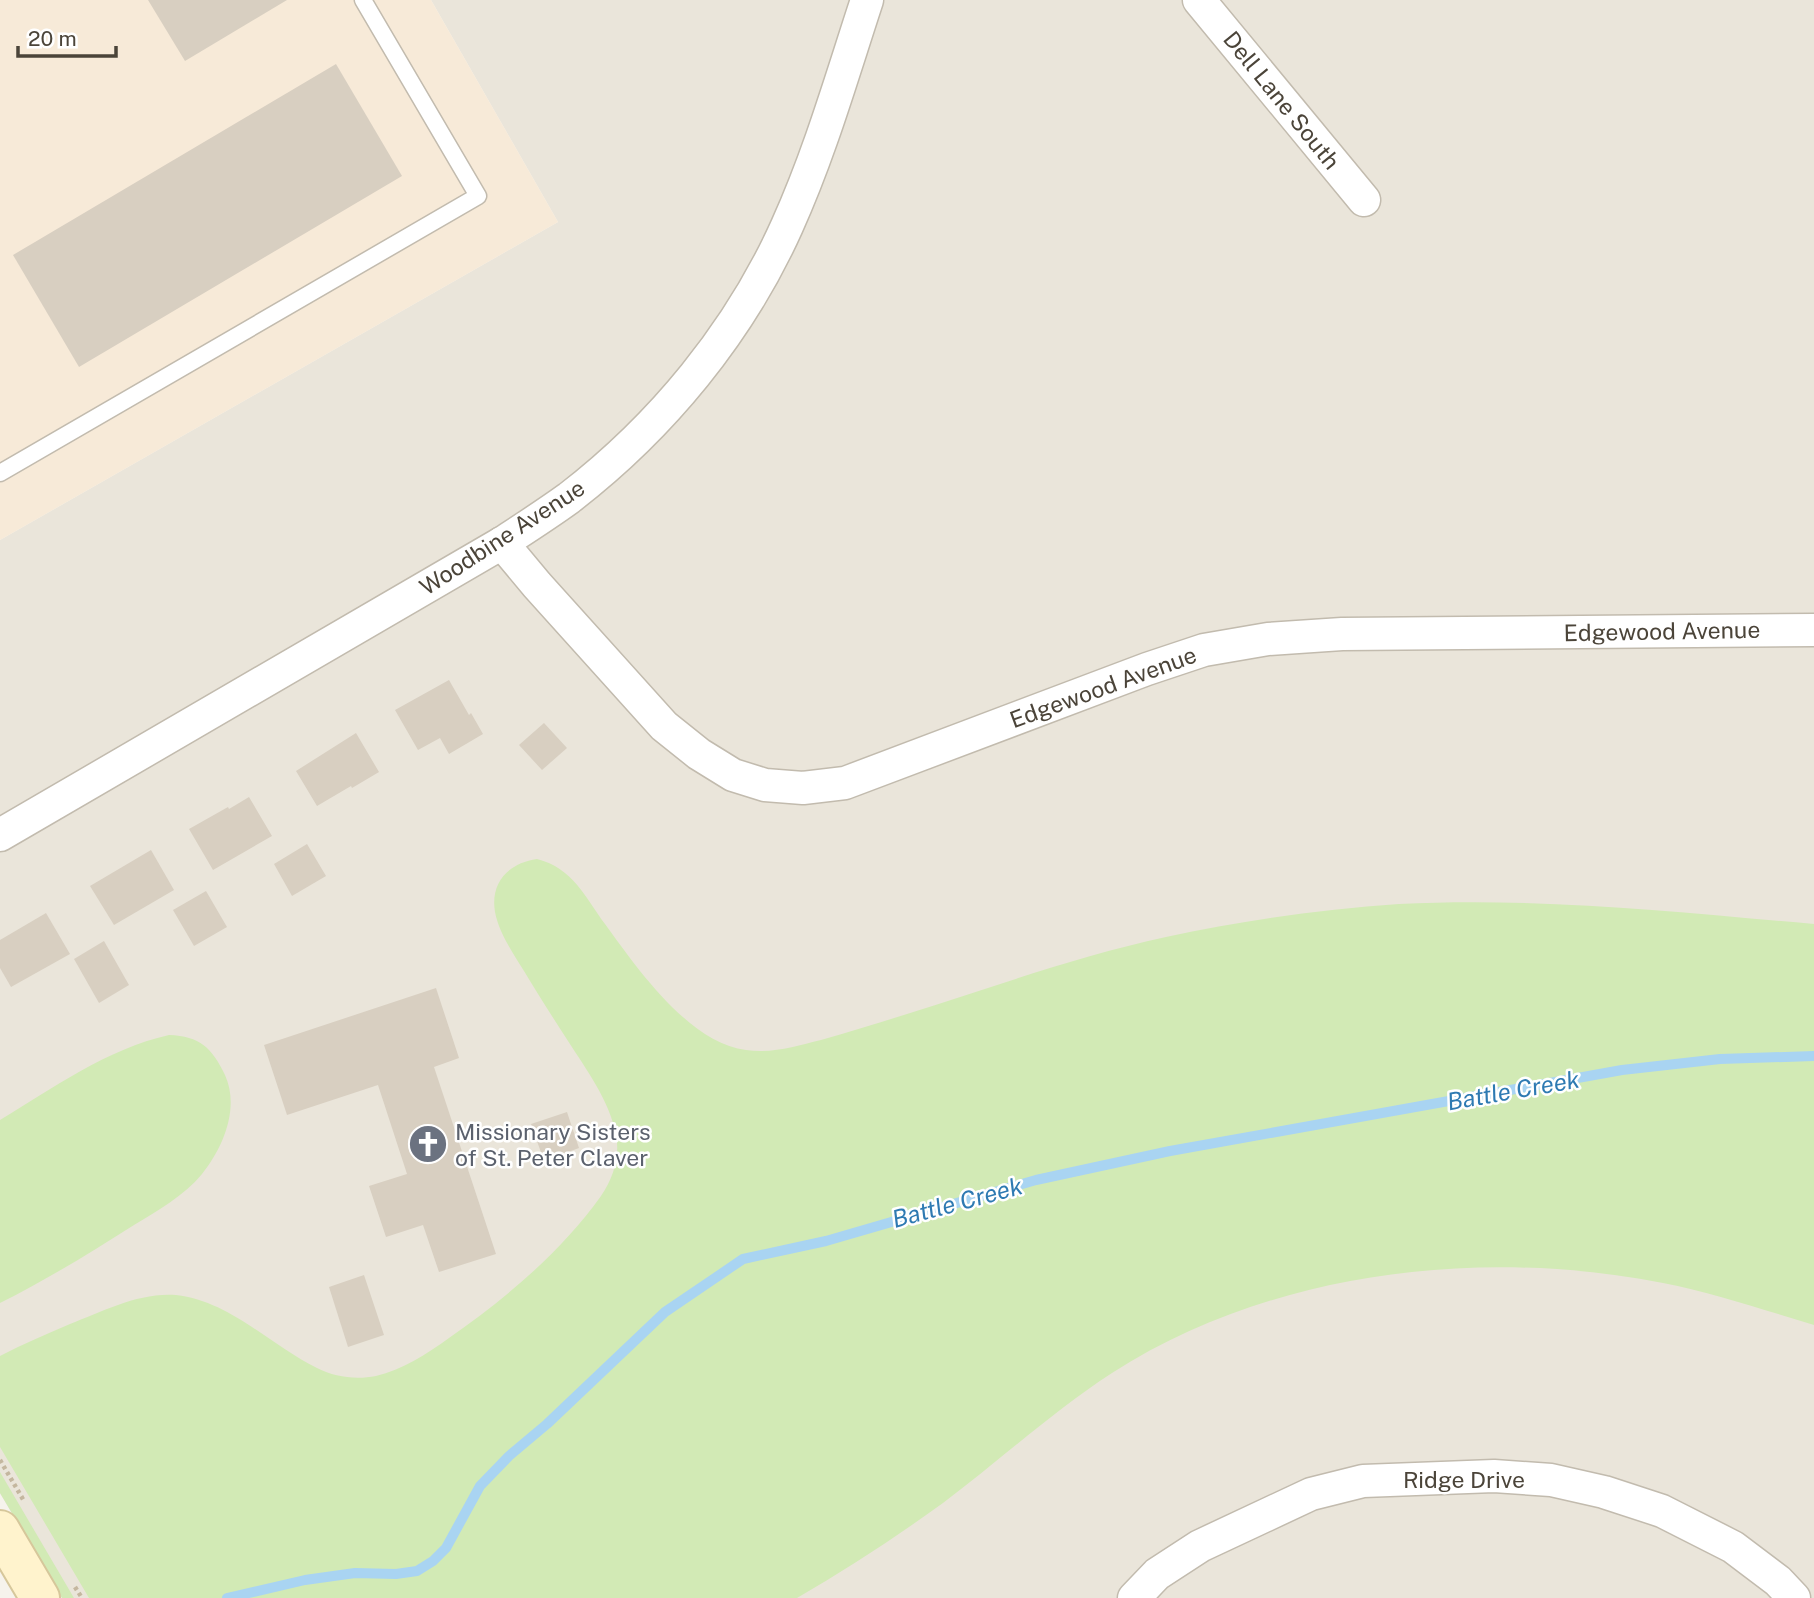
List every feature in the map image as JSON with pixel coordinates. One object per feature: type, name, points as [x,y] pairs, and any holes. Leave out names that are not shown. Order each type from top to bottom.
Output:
[{"type":"main road","points":[[0,1530],[40,1598]]},
{"type":"street","name":"Woodbine Avenue","points":[[0,835],[502,542],[574,493],[643,433],[687,384],[739,314],[771,259],[814,160],[867,0]]},
{"type":"street","name":"Dell Lane South","points":[[1199,0],[1364,200]]},
{"type":"street","name":"Edgewood Avenue","points":[[502,542],[537,585],[664,726],[699,754],[733,775],[765,785],[803,788],[845,783],[1204,650],[1268,639],[1342,634],[1814,630]]},
{"type":"street","name":"Ridge Drive","points":[[1134,1598],[1157,1574],[1200,1546],[1311,1494],[1363,1481],[1494,1476],[1552,1480],[1604,1492],[1662,1511],[1733,1547],[1777,1581],[1794,1598]]},
{"type":"lane","points":[[0,473],[478,195],[363,0]]},
{"type":"shaded area","points":[[0,0],[431,0],[558,222],[0,540]]},
{"type":"shaded area","points":[[431,0],[1814,0],[1814,1598],[62,1598],[0,1493],[0,540],[558,222]]},
{"type":"green space","points":[[537,859],[569,876],[649,981],[685,1019],[704,1034],[725,1044],[756,1051],[784,1049],[832,1037],[1133,945],[1311,912],[1399,904],[1503,902],[1607,907],[1814,924],[1814,1325],[1682,1287],[1593,1272],[1522,1268],[1450,1269],[1378,1276],[1308,1290],[1239,1311],[1174,1338],[1090,1388],[943,1503],[797,1598],[89,1598],[0,1447],[0,1356],[70,1324],[135,1299],[176,1295],[196,1299],[232,1315],[300,1359],[324,1371],[353,1378],[376,1376],[405,1366],[441,1344],[511,1291],[568,1236],[606,1189],[613,1174],[617,1150],[613,1121],[589,1074],[511,950],[495,912],[496,892],[504,876],[518,865]]},
{"type":"green space","points":[[169,1035],[189,1038],[204,1045],[225,1075],[231,1101],[230,1114],[222,1140],[210,1164],[187,1189],[161,1209],[68,1266],[0,1303],[0,1120],[102,1060],[146,1041]]},
{"type":"green space","points":[[0,1472],[74,1598],[62,1598],[0,1493]]},
{"type":"building","points":[[148,0],[287,0],[185,61]]},
{"type":"building","points":[[336,64],[402,176],[79,367],[13,255]]},
{"type":"building","points":[[449,680],[483,734],[449,754],[440,738],[418,750],[395,710]]},
{"type":"building","points":[[544,723],[567,748],[542,770],[519,745]]},
{"type":"building","points":[[356,733],[379,772],[317,806],[296,771]]},
{"type":"building","points":[[249,797],[272,836],[213,870],[189,829]]},
{"type":"building","points":[[307,844],[326,876],[292,896],[274,864]]},
{"type":"building","points":[[151,850],[174,890],[114,925],[90,886]]},
{"type":"building","points":[[206,891],[227,927],[194,946],[173,910]]},
{"type":"building","points":[[46,913],[70,954],[11,987],[0,968],[0,940]]},
{"type":"building","points":[[104,941],[129,985],[99,1003],[74,959]]},
{"type":"building","name":"Missionary Sisters of St. Peter Claver","points":[[436,988],[459,1058],[434,1067],[496,1254],[439,1272],[423,1225],[386,1237],[369,1186],[407,1174],[378,1085],[287,1115],[264,1045]]},
{"type":"building","points":[[567,1112],[579,1148],[544,1161],[531,1124]]},
{"type":"building","points":[[364,1275],[384,1335],[348,1347],[329,1287]]},
{"type":"waterway","name":"Battle Creek","points":[[227,1598],[305,1580],[355,1573],[396,1574],[417,1571],[433,1561],[446,1548],[480,1486],[509,1456],[547,1424],[665,1312],[743,1259],[826,1241],[1036,1180],[1170,1151],[1622,1070],[1720,1059],[1814,1056]]},
{"type":"place","name":"Missionary Sisters of St. Peter Claver","points":[[428,1144]]}]
